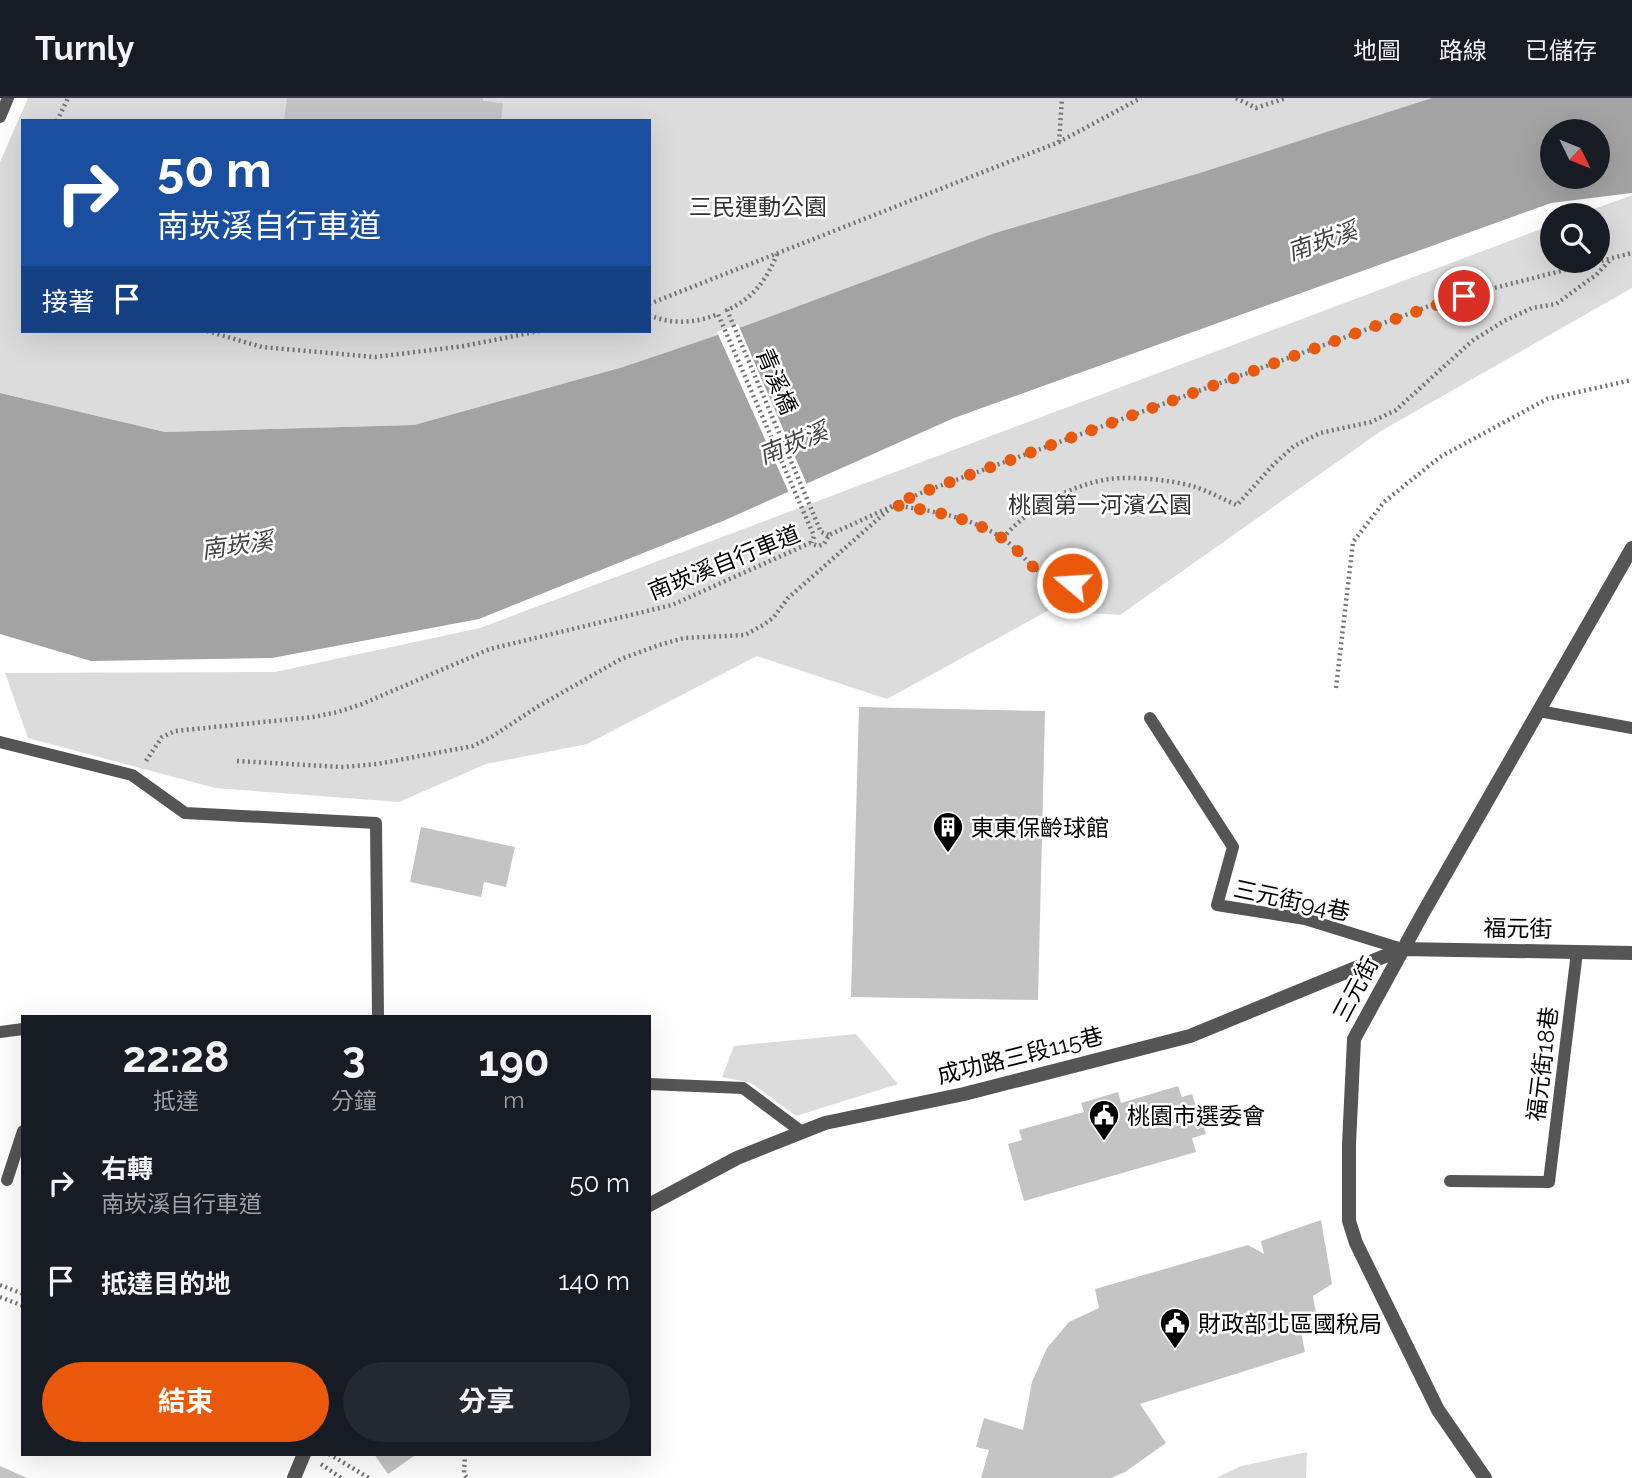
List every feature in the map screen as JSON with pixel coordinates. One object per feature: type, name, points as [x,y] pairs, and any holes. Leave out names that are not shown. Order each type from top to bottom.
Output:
[{"type":"street","name":"三元街","points":[[1485,1478],[1438,1410],[1356,1243],[1349,1221],[1349,1144],[1354,1038],[1402,949],[1632,548]]},
{"type":"street","name":"福元街","points":[[1402,949],[1632,953]]},
{"type":"street","name":"成功路三段115巷","points":[[651,1204],[737,1158],[825,1123],[972,1092],[1190,1036],[1402,949]]},
{"type":"street","points":[[294,1478],[303,1456]]},
{"type":"lane","points":[[0,117],[8,98]]},
{"type":"lane","points":[[1539,711],[1632,728]]},
{"type":"lane","name":"三元街94巷","points":[[1150,718],[1233,847],[1217,905],[1305,919],[1402,949]]},
{"type":"lane","points":[[0,742],[132,775],[185,813],[376,823],[379,1015]]},
{"type":"lane","name":"福元街18巷","points":[[1450,1181],[1549,1182],[1577,952]]},
{"type":"lane","points":[[0,1032],[21,1029]]},
{"type":"lane","points":[[651,1084],[743,1088],[802,1132]]},
{"type":"lane","points":[[7,1180],[21,1138]]},
{"type":"path","points":[[58,119],[68,98]]},
{"type":"path","points":[[1059,142],[1062,98]]},
{"type":"path","points":[[651,303],[1059,142],[1141,98]]},
{"type":"path","points":[[1236,98],[1256,108],[1286,98]]},
{"type":"path","name":"青溪橋","points":[[778,253],[762,284],[748,298],[727,310],[821,531],[829,535]]},
{"type":"path","name":"南崁溪自行車道","points":[[145,764],[162,737],[174,731],[338,712],[490,649],[672,605],[812,543],[818,546],[824,544],[829,535],[923,492],[1440,302],[1632,253]]},
{"type":"path","points":[[1003,538],[1016,523],[1046,503],[1077,489],[1111,479],[1148,480],[1192,486],[1237,505],[1294,446],[1320,433],[1371,422],[1396,410],[1472,341],[1504,321],[1532,308],[1556,304],[1596,275],[1612,258]]},
{"type":"path","name":"青溪橋","points":[[651,316],[674,322],[691,322],[718,314],[814,536],[812,543]]},
{"type":"path","points":[[214,333],[262,347],[375,357],[464,346],[529,333]]},
{"type":"path","points":[[1336,688],[1353,542],[1384,502],[1440,457],[1547,399],[1632,380]]},
{"type":"path","points":[[237,761],[342,767],[377,764],[473,746],[621,659],[684,638],[745,635],[763,625],[773,618],[788,598],[894,505],[946,513],[981,526],[1003,538],[1042,574],[1052,580],[1072,583]]},
{"type":"path","points":[[0,1285],[21,1293]]},
{"type":"path","points":[[0,1297],[21,1305]]},
{"type":"path","points":[[332,1456],[369,1478]]},
{"type":"path","points":[[465,1456],[464,1474],[467,1478]]},
{"type":"path","points":[[319,1462],[341,1478]]},
{"type":"green space","name":"三民運動公園","points":[[28,98],[1432,98],[1340,132],[995,233],[747,325],[623,367],[414,425],[165,432],[0,393],[0,162]]},
{"type":"green space","name":"桃園第一河濱公園","points":[[1632,195],[1632,288],[1381,431],[1120,615],[1089,613],[1064,602],[887,699],[757,656],[587,744],[486,764],[399,802],[215,788],[28,738],[5,673],[275,672],[480,628],[1540,230],[1540,273],[1610,273],[1610,203]]},
{"type":"green space","points":[[856,1034],[898,1084],[796,1116],[751,1083],[722,1077],[734,1046]]},
{"type":"green space","points":[[1307,1452],[1306,1478],[1216,1478],[1241,1466]]},
{"type":"water","name":"南崁溪","points":[[1432,98],[1632,98],[1632,193],[1540,203],[1540,207],[954,418],[723,521],[479,619],[272,658],[91,661],[0,634],[0,393],[165,432],[414,425],[623,367],[750,324],[995,233],[1203,172]]},
{"type":"pier","points":[[738,324],[808,487],[790,495],[717,332]]},
{"type":"building","points":[[287,98],[483,98],[483,101],[503,103],[501,119],[284,119]]},
{"type":"building","name":"東東保齡球館","points":[[859,707],[1045,711],[1038,1000],[851,997]]},
{"type":"building","points":[[421,827],[515,847],[506,887],[484,882],[481,897],[410,882]]},
{"type":"building","name":"桃園市選委會","points":[[1178,1086],[1182,1097],[1192,1094],[1197,1110],[1193,1113],[1195,1119],[1201,1117],[1206,1134],[1192,1138],[1196,1152],[1024,1201],[1008,1144],[1022,1140],[1019,1130],[1084,1112],[1081,1103],[1118,1092],[1121,1103]]},
{"type":"building","name":"財政部北區國稅局","points":[[1321,1220],[1332,1284],[1313,1296],[1317,1319],[1299,1321],[1305,1352],[1140,1404],[1166,1443],[1125,1472],[1111,1478],[981,1478],[989,1450],[976,1447],[984,1418],[1023,1430],[1032,1382],[1047,1348],[1069,1322],[1099,1308],[1095,1289],[1248,1245],[1264,1254],[1261,1241]]},
{"type":"building","points":[[375,1456],[414,1456],[388,1474]]},
{"type":"building","points":[[0,1466],[27,1478],[0,1478]]},
{"type":"place","name":"東東保齡球館","points":[[948,854]]},
{"type":"place","name":"桃園市選委會","points":[[1104,1142]]},
{"type":"place","name":"財政部北區國稅局","points":[[1175,1350]]},
{"type":"route","points":[[1072,583],[1052,580],[1042,574],[1003,538],[981,526],[946,513],[894,505],[1440,302],[1464,296]]}]
